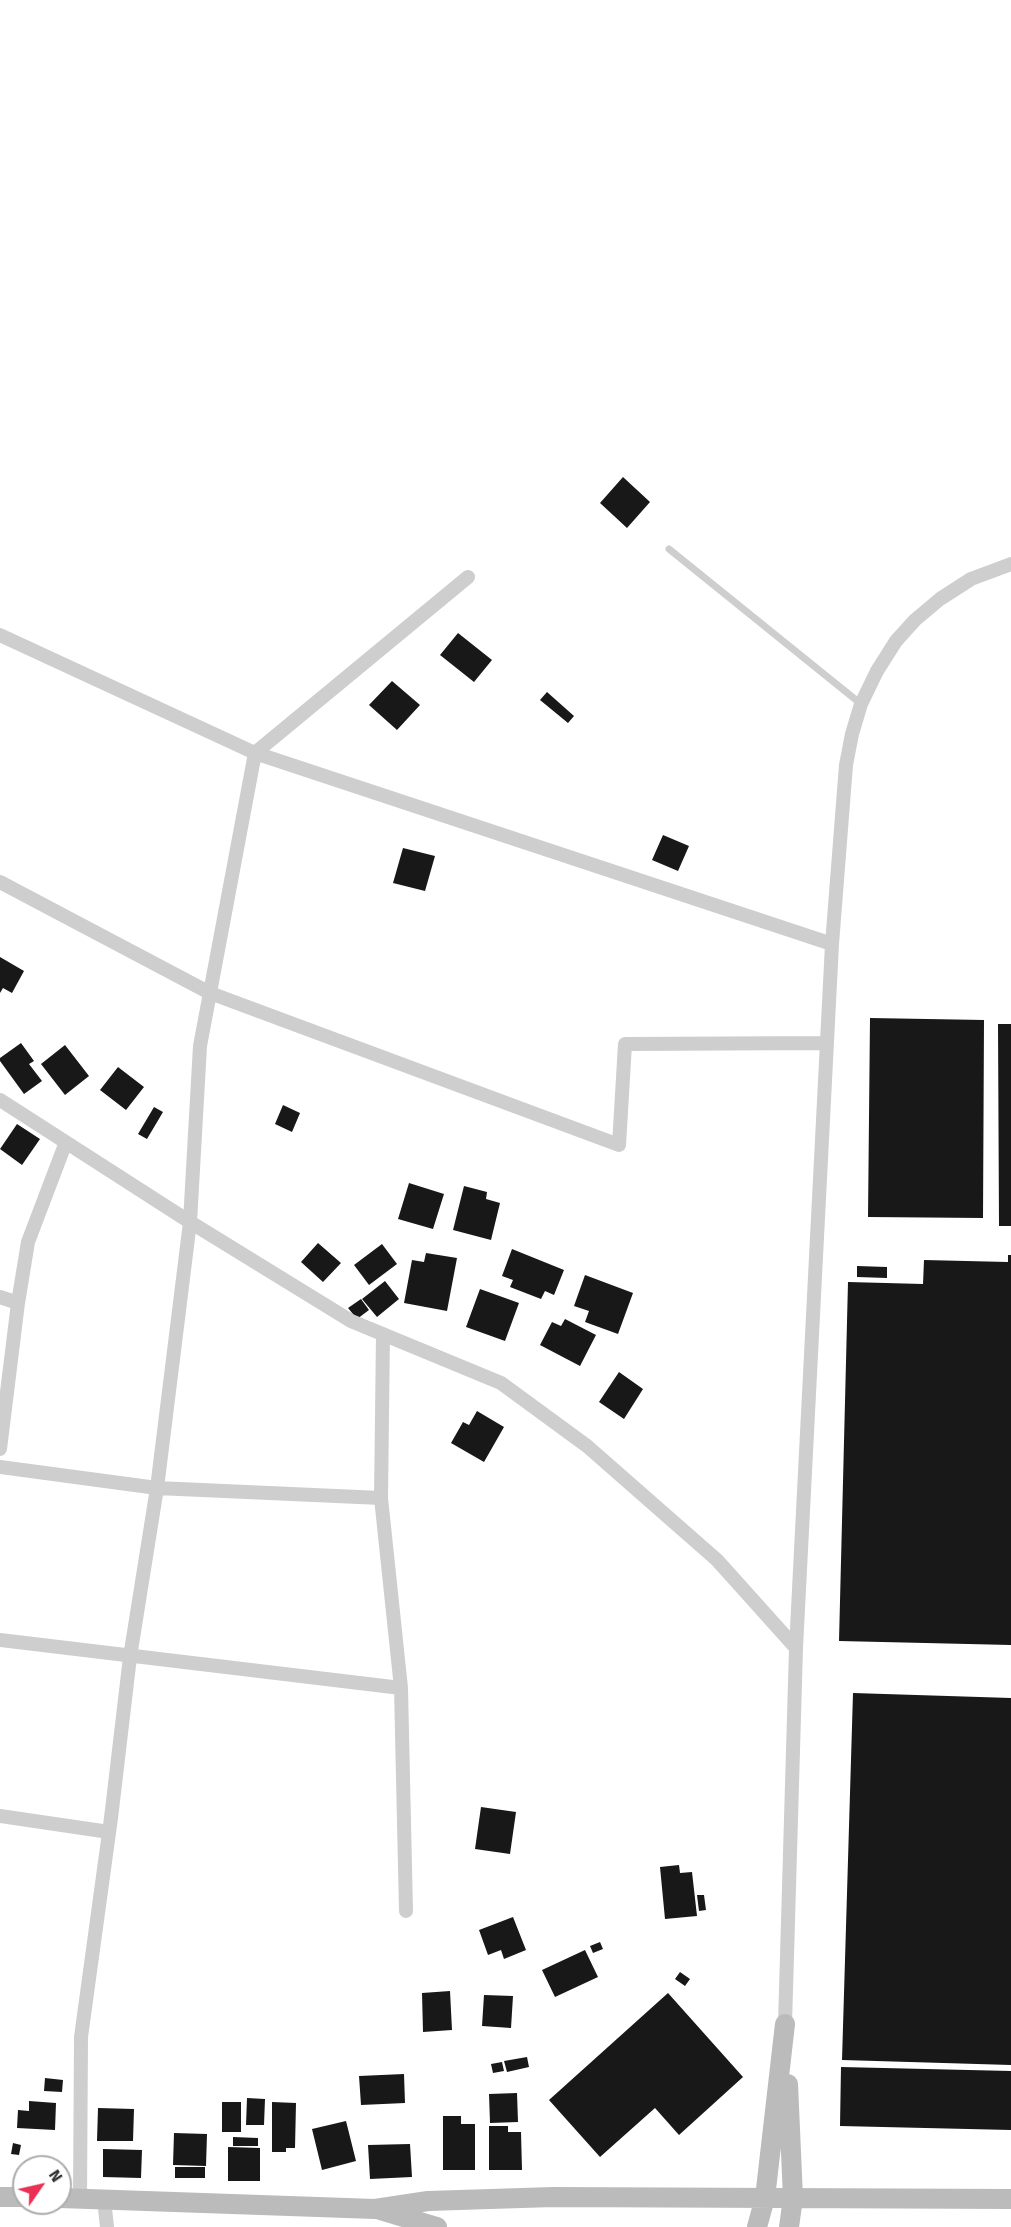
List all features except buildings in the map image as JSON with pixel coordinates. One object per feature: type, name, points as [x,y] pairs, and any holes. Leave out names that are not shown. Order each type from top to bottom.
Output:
[{"type":"street","points":[[789,2227],[793,2198],[785,2024],[796,1648],[832,944],[846,765],[861,704],[876,671],[896,641],[915,620],[940,599],[971,579],[1011,564]]},
{"type":"street","points":[[80,2198],[81,2037],[130,1657],[157,1488],[190,1222],[200,1047],[255,753],[468,577]]},
{"type":"street","points":[[0,635],[255,753],[832,944]]},
{"type":"street","points":[[0,882],[210,993],[619,1145],[625,1044],[827,1043]]},
{"type":"street","points":[[0,1100],[190,1222],[351,1321],[501,1383],[587,1446],[717,1560],[796,1648]]},
{"type":"street","points":[[0,1449],[28,1242],[66,1142]]},
{"type":"street","points":[[0,1297],[18,1303]]},
{"type":"street","points":[[382,1334],[381,1498],[400,1688],[405,1911]]},
{"type":"street","points":[[0,1467],[157,1488],[381,1498]]},
{"type":"street","points":[[0,1640],[400,1688]]},
{"type":"street","points":[[0,1816],[109,1832]]},
{"type":"street","points":[[756,2227],[765,2198],[785,2024]]},
{"type":"street","points":[[72,2198],[375,2209],[428,2201],[553,2197],[1011,2199]]},
{"type":"street","points":[[104,2199],[107,2227]]},
{"type":"street","points":[[375,2209],[437,2227]]},
{"type":"lane","points":[[669,549],[861,704]]}]
